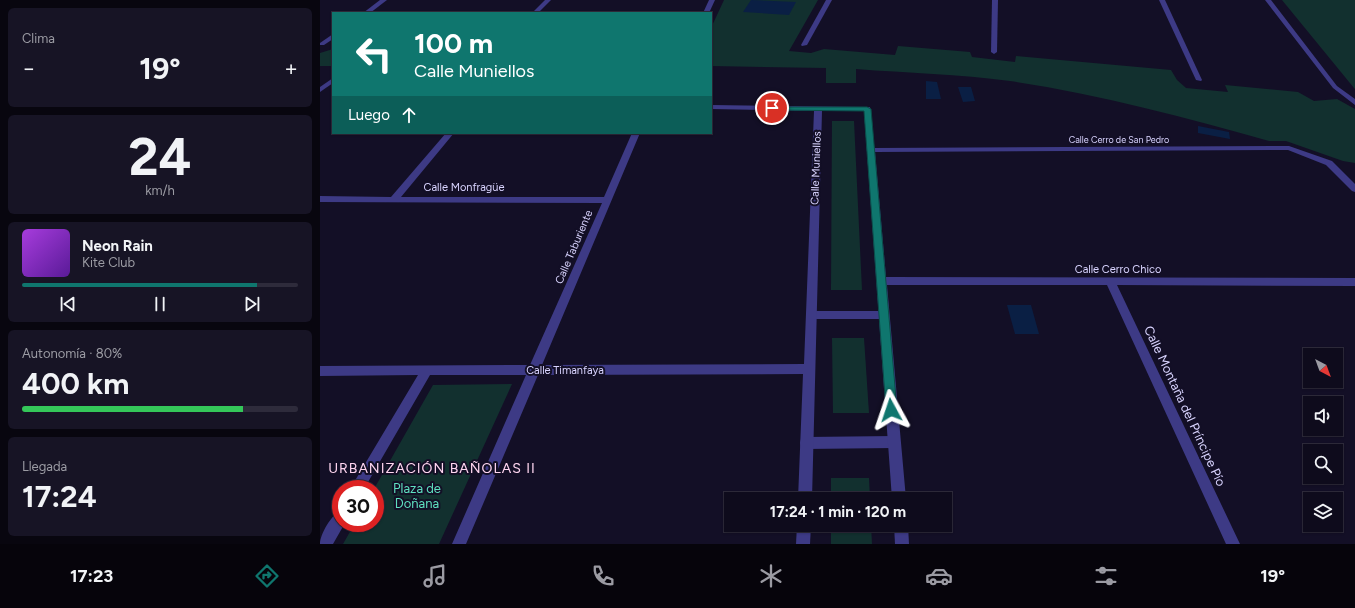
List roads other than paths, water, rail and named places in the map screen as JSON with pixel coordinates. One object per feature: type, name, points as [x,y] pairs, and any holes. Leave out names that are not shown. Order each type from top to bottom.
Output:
[{"type":"street","points":[[367,12],[384,0]]},
{"type":"street","points":[[536,12],[548,0]]},
{"type":"street","points":[[706,12],[712,0]]},
{"type":"street","points":[[804,45],[829,0]]},
{"type":"street","points":[[994,52],[995,0]]},
{"type":"street","points":[[1162,0],[1198,80]]},
{"type":"street","points":[[1268,0],[1335,87],[1355,103]]},
{"type":"street","points":[[322,44],[332,37]]},
{"type":"street","points":[[320,90],[332,81]]},
{"type":"street","points":[[712,107],[867,109],[898,492]]},
{"type":"street","name":"Calle Muniellos","points":[[804,492],[818,109]]},
{"type":"street","points":[[394,199],[449,134]]},
{"type":"street","name":"Calle Taburiente","points":[[534,370],[636,134]]},
{"type":"street","name":"Calle Cerro de San Pedro","points":[[870,150],[1289,148],[1329,163],[1355,189]]},
{"type":"street","name":"Calle Monfragüe","points":[[320,199],[608,200]]},
{"type":"street","name":"Calle Cerro Chico","points":[[881,281],[1351,282]]},
{"type":"street","name":"Calle Montaña del Príncipe Pío","points":[[1110,281],[1233,544]]},
{"type":"street","points":[[1351,282],[1355,291]]},
{"type":"street","points":[[811,315],[884,315]]},
{"type":"street","name":"Calle Timanfaya","points":[[320,371],[809,369]]},
{"type":"street","points":[[362,480],[427,370]]},
{"type":"street","points":[[458,544],[534,370]]},
{"type":"street","points":[[806,443],[894,442]]},
{"type":"street","points":[[325,544],[332,532]]},
{"type":"street","points":[[803,544],[804,532]]},
{"type":"street","points":[[901,532],[902,544]]},
{"type":"water","points":[[751,0],[796,2],[789,15],[743,12]]},
{"type":"water","points":[[926,81],[937,82],[941,99],[926,99]]},
{"type":"water","points":[[958,87],[971,87],[975,101],[963,102]]},
{"type":"water","points":[[1198,126],[1229,132],[1230,139],[1198,133]]},
{"type":"water","points":[[1007,305],[1031,305],[1039,334],[1015,334]]},
{"type":"district","name":"URBANIZACIÓN BAÑOLAS II","points":[[432,468]]},
{"type":"park label","name":"Plaza de Doñana","points":[[417,496]]}]
